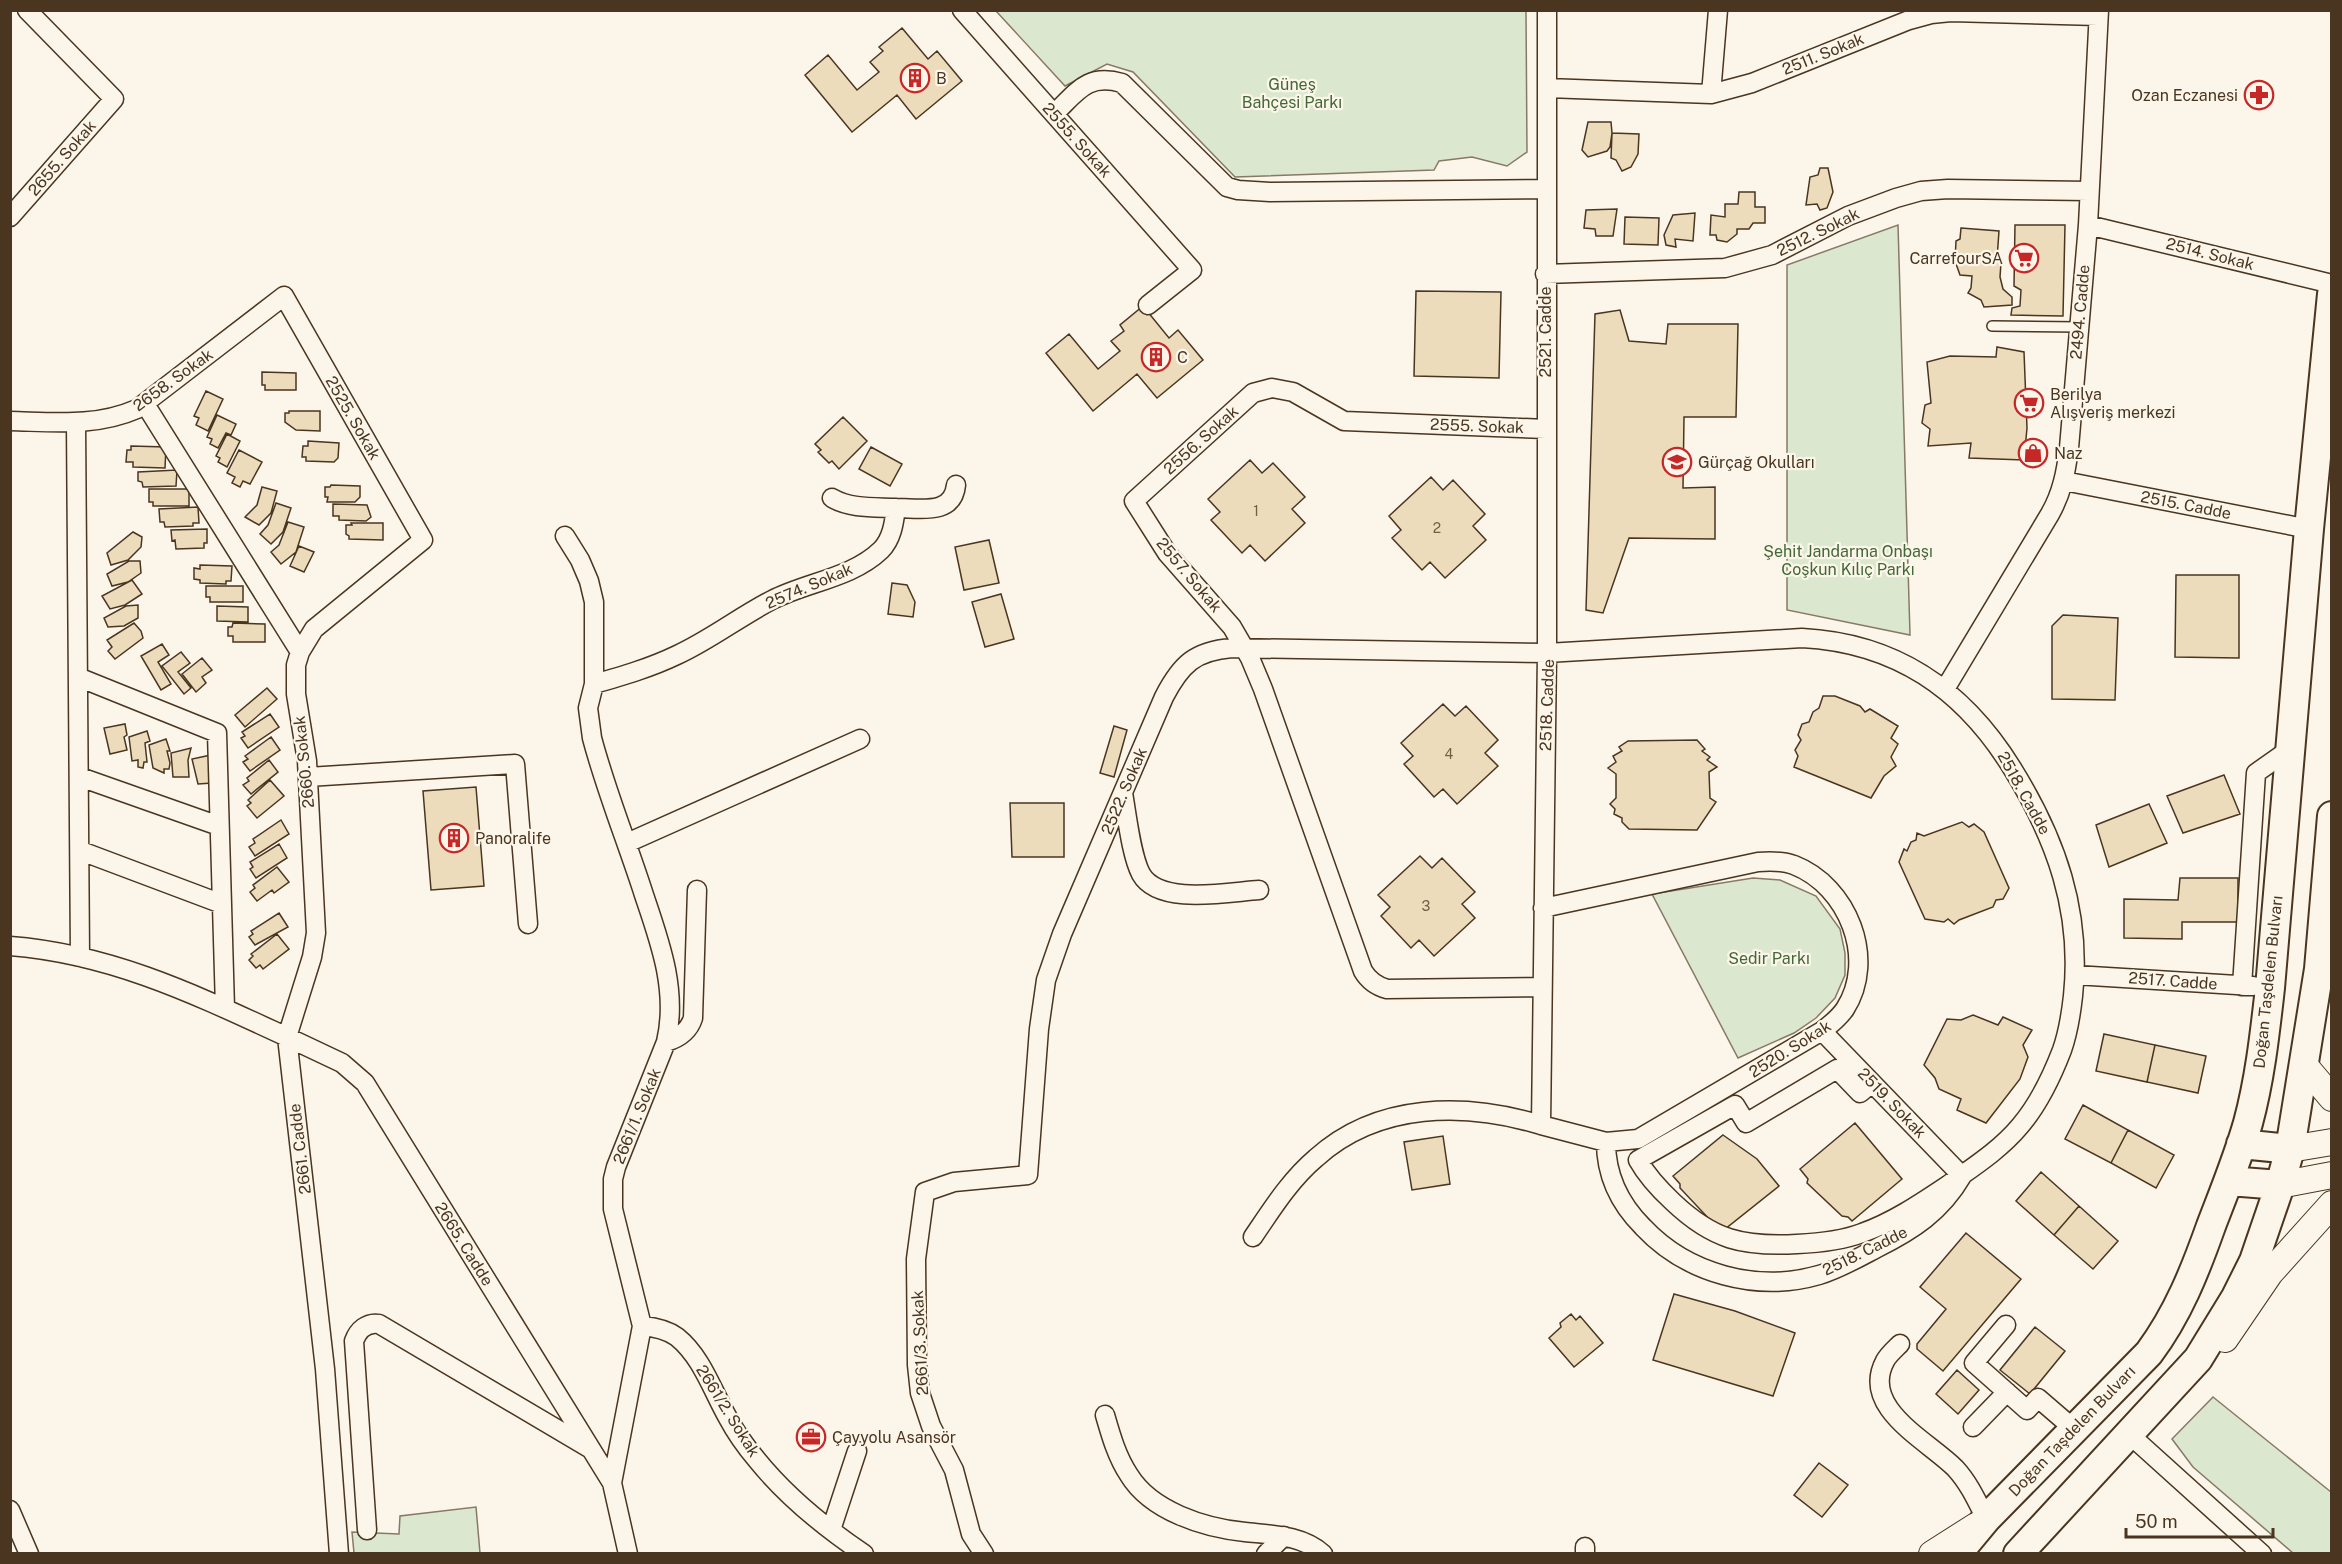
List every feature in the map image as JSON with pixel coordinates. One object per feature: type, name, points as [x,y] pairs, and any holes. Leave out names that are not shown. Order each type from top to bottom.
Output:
[{"type":"main road","name":"Doğan Taşdelen Bulvarı","points":[[1932,1554],[1986,1519],[2149,1353],[2166,1329],[2193,1273],[2241,1144],[2253,1099],[2256,987],[2290,749],[2331,294]]},
{"type":"main road","points":[[2021,1551],[2186,1373],[2216,1331],[2245,1279],[2258,1250],[2290,1149],[2328,921],[2331,824]]},
{"type":"main road","points":[[2304,1065],[2331,1098]]},
{"type":"main road","points":[[2241,1144],[2290,1149],[2331,1142]]},
{"type":"main road","points":[[2229,1181],[2280,1185],[2331,1175]]},
{"type":"main road","points":[[2186,1373],[2219,1347],[2270,1273],[2331,1204]]},
{"type":"main road","points":[[1957,1554],[1986,1519]]},
{"type":"street","name":"2655. Sokak","points":[[13,208],[114,99],[27,10]]},
{"type":"street","name":"2555. Sokak","points":[[962,10],[1192,270],[1148,305]]},
{"type":"street","name":"2521. Cadde","points":[[1546,652],[1547,10]]},
{"type":"street","points":[[1711,94],[1718,10]]},
{"type":"street","name":"2511. Sokak","points":[[1547,88],[1711,94],[1752,83],[1909,15],[1951,12],[2099,13]]},
{"type":"street","name":"2494. Cadde","points":[[1945,689],[2059,499],[2064,481],[2088,225],[2099,13]]},
{"type":"street","points":[[1054,114],[1088,83],[1105,80],[1122,83],[1227,187],[1238,190],[1270,192],[1545,189]]},
{"type":"street","name":"2512. Sokak","points":[[1545,274],[1725,268],[1772,255],[1848,216],[1896,198],[1921,192],[1948,189],[2089,192]]},
{"type":"street","name":"2514. Sokak","points":[[2088,225],[2331,284]]},
{"type":"street","name":"2658. Sokak","points":[[10,421],[76,423],[117,417],[145,404],[284,296]]},
{"type":"street","name":"2525. Sokak","points":[[284,296],[423,540]]},
{"type":"street","name":"2555. Sokak","points":[[1272,388],[1299,394],[1344,421],[1546,429]]},
{"type":"street","name":"2556. Sokak","points":[[1134,501],[1253,393],[1272,388]]},
{"type":"street","points":[[145,404],[300,652]]},
{"type":"street","points":[[76,423],[80,957]]},
{"type":"street","name":"2515. Cadde","points":[[2064,481],[2309,529]]},
{"type":"street","points":[[832,498],[857,506],[935,509],[944,507],[952,501],[956,485]]},
{"type":"street","name":"2557. Sokak","points":[[1134,501],[1167,553],[1223,615],[1245,648],[1263,689],[1367,977],[1380,987],[1387,989],[1542,987]]},
{"type":"street","name":"2574. Sokak","points":[[594,684],[623,676],[678,655],[772,600],[853,569],[882,549],[889,539],[896,508]]},
{"type":"street","name":"2661/1. Sokak","points":[[565,536],[580,560],[594,602],[594,684],[588,708],[592,738],[666,965],[670,1008],[666,1042],[613,1179],[613,1209],[616,1226],[642,1326],[612,1483],[628,1554]]},
{"type":"street","name":"2660. Sokak","points":[[287,1036],[312,957],[316,933],[308,777],[305,742],[295,686],[296,665],[300,652],[314,629],[423,540]]},
{"type":"street","name":"2518. Cadde","points":[[1541,1125],[1546,652],[1802,638],[1825,639],[1864,647],[1925,676],[1945,689],[1973,714],[1993,739],[2028,795],[2052,844],[2068,897],[2073,935],[2075,975],[2063,1048],[2039,1097],[2022,1124],[2006,1142],[1962,1176],[1908,1211],[1862,1234],[1837,1240],[1774,1245],[1731,1240],[1710,1231],[1693,1220],[1668,1198],[1638,1160],[1736,1106],[1746,1123],[1837,1069],[1860,1093],[1872,1083]]},
{"type":"street","name":"2522. Sokak","points":[[925,1192],[954,1182],[1028,1175],[1039,1029],[1046,981],[1062,934],[1164,696],[1180,671],[1191,660],[1217,650],[1245,648],[1546,652]]},
{"type":"street","points":[[78,677],[217,733],[225,1008]]},
{"type":"street","points":[[627,843],[860,740]]},
{"type":"street","points":[[308,777],[515,764],[528,924]]},
{"type":"street","points":[[80,777],[219,826]]},
{"type":"street","points":[[1123,793],[1137,860],[1142,874],[1151,885],[1166,892],[1183,895],[1259,890]]},
{"type":"street","points":[[81,851],[222,904]]},
{"type":"street","name":"2520. Sokak","points":[[1544,908],[1758,862],[1776,861],[1793,865],[1809,873],[1834,895],[1844,907],[1856,941],[1857,968],[1851,996],[1845,1009],[1822,1031],[1638,1138],[1606,1142]]},
{"type":"street","points":[[666,1042],[682,1035],[693,1018],[697,890]]},
{"type":"street","points":[[10,946],[80,957],[167,982],[287,1036]]},
{"type":"street","name":"2517. Cadde","points":[[2075,975],[2256,987]]},
{"type":"street","name":"2519. Sokak","points":[[1822,1031],[1962,1176]]},
{"type":"street","name":"2665. Cadde","points":[[287,1036],[342,1063],[365,1083],[612,1483]]},
{"type":"street","name":"2661. Cadde","points":[[287,1036],[325,1369],[339,1554]]},
{"type":"street","points":[[1253,1237],[1275,1204],[1316,1157],[1346,1136],[1373,1122],[1403,1114],[1463,1111],[1508,1115],[1606,1142]]},
{"type":"street","name":"2518. Cadde","points":[[1606,1142],[1606,1160],[1611,1180],[1620,1200],[1653,1238],[1676,1255],[1705,1270],[1733,1278],[1762,1281],[1790,1281],[1819,1275],[1845,1265],[1920,1222],[1938,1209],[1952,1193],[1962,1176]]},
{"type":"street","name":"2661/3. Sokak","points":[[925,1192],[916,1259],[920,1393],[931,1425],[954,1470],[971,1534],[984,1554]]},
{"type":"street","points":[[366,1530],[354,1341],[356,1334],[366,1325],[379,1323],[593,1450]]},
{"type":"street","name":"2661/2. Sokak","points":[[642,1326],[660,1329],[678,1339],[699,1364],[727,1417],[755,1458],[776,1482],[831,1530],[864,1554]]},
{"type":"street","points":[[2006,1326],[1974,1363],[2028,1410],[2038,1398],[2074,1429]]},
{"type":"street","points":[[1900,1344],[1885,1359],[1880,1375],[1880,1393],[1887,1407],[1957,1470],[1972,1490],[1986,1519]]},
{"type":"street","points":[[1973,1427],[2007,1392]]},
{"type":"street","points":[[1106,1415],[1114,1446],[1129,1476],[1141,1491],[1158,1504],[1178,1514],[1224,1529],[1284,1536],[1304,1542],[1323,1554]]},
{"type":"street","points":[[2129,1434],[2262,1554]]},
{"type":"street","points":[[831,1530],[857,1451]]},
{"type":"street","points":[[10,1510],[29,1554]]},
{"type":"street","points":[[1266,1554],[1284,1536]]},
{"type":"lane","points":[[1992,326],[2079,327]]},
{"type":"green space","name":"Güneş Bahçesi Parkı","points":[[996,11],[1526,11],[1527,152],[1507,166],[1472,157],[1439,161],[1434,170],[1235,177],[1133,72],[1107,64],[1065,86]]},
{"type":"green space","name":"Şehit Jandarma Onbaşı Coşkun Kılıç Parkı","points":[[1898,225],[1910,635],[1787,610],[1787,265]]},
{"type":"green space","name":"Sedir Parkı","points":[[1753,878],[1780,880],[1816,896],[1840,929],[1845,953],[1845,975],[1835,998],[1816,1018],[1794,1033],[1738,1058],[1652,894]]},
{"type":"green space","points":[[2213,1397],[2331,1492],[2331,1553],[2293,1553],[2193,1467],[2172,1439]]},
{"type":"green space","points":[[476,1507],[480,1553],[354,1553],[352,1532],[399,1534],[400,1516]]},
{"type":"building","name":"B","points":[[902,28],[928,59],[937,51],[962,81],[916,119],[897,95],[852,132],[805,75],[828,55],[857,90],[879,72],[870,62],[883,51],[879,47]]},
{"type":"building","points":[[1588,122],[1611,122],[1612,133],[1610,147],[1607,151],[1588,157],[1582,150]]},
{"type":"building","points":[[1612,133],[1639,134],[1638,154],[1631,167],[1622,171],[1616,160],[1611,158]]},
{"type":"building","points":[[1820,168],[1828,168],[1833,192],[1827,208],[1820,210],[1817,204],[1806,205],[1810,177],[1818,175]]},
{"type":"building","points":[[1739,192],[1755,192],[1755,207],[1765,207],[1765,223],[1753,223],[1749,229],[1737,229],[1737,234],[1727,242],[1717,240],[1716,235],[1710,235],[1711,215],[1725,217],[1725,204],[1738,204]]},
{"type":"building","points":[[1617,209],[1613,236],[1596,236],[1595,229],[1584,228],[1586,210]]},
{"type":"building","points":[[1695,213],[1693,241],[1675,239],[1676,247],[1666,245],[1664,235],[1673,215]]},
{"type":"building","points":[[1625,217],[1659,218],[1658,245],[1624,244]]},
{"type":"building","points":[[2015,225],[2065,225],[2063,316],[2011,315],[2012,308],[2020,306],[2021,290],[2014,286]]},
{"type":"building","points":[[1961,228],[1999,231],[1997,259],[2001,263],[2000,277],[2003,289],[2012,297],[2012,305],[1984,307],[1981,300],[1968,293],[1972,276],[1960,275],[1955,261],[1956,241],[1960,239]]},
{"type":"building","points":[[1416,291],[1501,292],[1499,378],[1414,376]]},
{"type":"building","name":"C","points":[[1143,306],[1169,338],[1178,330],[1203,360],[1157,398],[1137,374],[1093,411],[1046,353],[1069,334],[1098,369],[1120,351],[1111,341],[1124,331],[1120,325]]},
{"type":"building","name":"Gürçağ Okulları","points":[[1620,310],[1629,341],[1666,344],[1668,324],[1738,324],[1736,417],[1684,417],[1683,488],[1715,487],[1715,539],[1629,538],[1603,613],[1586,610],[1595,314]]},
{"type":"building","points":[[1997,347],[2024,352],[2027,428],[2024,460],[1969,458],[1971,443],[1928,446],[1930,429],[1922,423],[1925,405],[1931,403],[1927,362],[1950,356],[1996,357]]},
{"type":"building","points":[[262,372],[296,373],[296,390],[265,390],[265,385],[262,385]]},
{"type":"building","points":[[206,391],[223,399],[208,431],[196,425],[199,418],[194,416]]},
{"type":"building","points":[[320,411],[320,431],[296,430],[285,422],[285,413]]},
{"type":"building","points":[[217,415],[236,424],[231,435],[226,433],[218,448],[210,444],[212,439],[207,437]]},
{"type":"building","points":[[843,417],[867,441],[839,469],[832,461],[829,463],[818,452],[821,450],[815,444]]},
{"type":"building","points":[[227,434],[240,441],[227,467],[218,462],[220,458],[216,456]]},
{"type":"building","points":[[308,441],[339,443],[338,458],[334,462],[306,461],[306,457],[302,457],[303,446],[308,446]]},
{"type":"building","points":[[131,446],[166,447],[165,468],[133,467],[133,462],[126,462],[127,450],[131,450]]},
{"type":"building","points":[[871,447],[902,464],[890,486],[859,469]]},
{"type":"building","points":[[239,450],[262,462],[250,484],[243,481],[240,487],[232,483],[235,477],[227,473]]},
{"type":"building","points":[[1250,460],[1262,473],[1273,463],[1305,497],[1292,509],[1305,523],[1265,561],[1250,545],[1242,553],[1211,520],[1220,512],[1208,499]]},
{"type":"building","points":[[177,470],[176,486],[143,487],[142,482],[138,481],[138,472]]},
{"type":"building","points":[[1431,477],[1443,490],[1453,480],[1485,514],[1473,526],[1486,540],[1445,578],[1430,562],[1422,570],[1392,538],[1401,530],[1389,516]]},
{"type":"building","points":[[331,485],[360,486],[360,497],[355,502],[327,502],[325,487]]},
{"type":"building","points":[[262,487],[277,491],[271,513],[259,525],[245,517],[257,505]]},
{"type":"building","points":[[149,489],[189,489],[189,506],[153,506],[153,502],[149,502]]},
{"type":"building","points":[[276,503],[291,508],[283,532],[271,544],[260,534],[268,525]]},
{"type":"building","points":[[333,504],[367,505],[371,517],[366,521],[339,520],[339,516],[333,516]]},
{"type":"building","points":[[198,507],[199,523],[193,523],[193,526],[165,527],[164,522],[160,522],[159,509]]},
{"type":"building","points":[[288,522],[304,527],[296,552],[281,564],[271,552],[279,545]]},
{"type":"building","points":[[351,523],[383,523],[383,540],[349,539],[346,534],[346,525],[352,525]]},
{"type":"building","points":[[207,529],[207,543],[204,543],[204,548],[176,549],[175,540],[172,541],[171,530]]},
{"type":"building","points":[[133,532],[142,537],[141,547],[128,560],[111,565],[107,553]]},
{"type":"building","points":[[989,540],[999,583],[964,590],[955,547]]},
{"type":"building","points":[[299,546],[314,552],[304,572],[290,566]]},
{"type":"building","points":[[129,561],[140,561],[141,573],[128,582],[112,586],[107,574]]},
{"type":"building","points":[[200,565],[232,566],[231,581],[226,581],[226,584],[200,583],[200,580],[194,579],[194,568],[200,569]]},
{"type":"building","points":[[2176,575],[2239,575],[2239,658],[2175,657]]},
{"type":"building","points":[[132,580],[142,594],[125,605],[110,609],[102,596]]},
{"type":"building","points":[[892,583],[907,585],[915,602],[913,617],[888,614]]},
{"type":"building","points":[[206,586],[243,586],[243,602],[210,602],[210,597],[206,597]]},
{"type":"building","points":[[1001,594],[1014,639],[985,647],[972,602]]},
{"type":"building","points":[[138,605],[138,618],[124,626],[108,627],[104,618],[126,606]]},
{"type":"building","points":[[217,606],[248,607],[248,622],[217,621]]},
{"type":"building","points":[[2063,615],[2118,618],[2115,700],[2052,699],[2052,626]]},
{"type":"building","points":[[134,623],[141,631],[143,638],[115,659],[108,651],[112,647],[107,640]]},
{"type":"building","points":[[233,623],[265,624],[265,642],[233,642],[233,636],[228,636],[228,627],[232,627]]},
{"type":"building","points":[[162,644],[169,655],[158,662],[171,684],[161,690],[141,656]]},
{"type":"building","points":[[181,652],[190,663],[178,672],[191,688],[184,694],[162,666]]},
{"type":"building","points":[[202,658],[212,670],[202,677],[206,683],[196,692],[182,674]]},
{"type":"building","points":[[267,688],[277,699],[245,727],[235,715]]},
{"type":"building","points":[[1823,696],[1835,696],[1860,706],[1865,712],[1870,709],[1898,726],[1891,738],[1898,744],[1891,757],[1896,766],[1884,776],[1871,798],[1794,767],[1798,756],[1795,750],[1801,740],[1798,735],[1802,724],[1809,722],[1813,712],[1819,708]]},
{"type":"building","points":[[1443,704],[1455,716],[1466,706],[1498,740],[1485,753],[1498,766],[1457,804],[1443,789],[1434,797],[1404,764],[1413,756],[1401,743]]},
{"type":"building","points":[[270,714],[279,727],[248,748],[241,738],[245,736],[242,732]]},
{"type":"building","points":[[125,724],[127,735],[124,737],[127,750],[110,754],[104,728]]},
{"type":"building","points":[[1114,726],[1127,730],[1114,777],[1100,773]]},
{"type":"building","points":[[147,731],[150,741],[145,743],[147,762],[144,762],[143,768],[138,767],[138,760],[132,761],[129,737]]},
{"type":"building","points":[[271,737],[280,750],[250,771],[243,762],[248,759],[245,756]]},
{"type":"building","points":[[166,739],[170,751],[167,751],[170,763],[169,769],[164,769],[164,773],[153,768],[149,745]]},
{"type":"building","points":[[1697,740],[1705,749],[1702,751],[1710,757],[1707,760],[1717,767],[1709,772],[1710,798],[1716,802],[1697,830],[1629,829],[1622,822],[1622,818],[1614,814],[1615,809],[1610,804],[1616,798],[1616,774],[1608,768],[1616,762],[1613,756],[1622,751],[1619,747],[1628,741]]},
{"type":"building","points":[[191,748],[188,760],[189,777],[173,777],[171,753]]},
{"type":"building","points":[[211,755],[212,783],[198,784],[192,759]]},
{"type":"building","points":[[269,760],[278,772],[251,794],[243,785],[249,781],[247,778]]},
{"type":"building","points":[[2224,775],[2240,814],[2183,833],[2167,796]]},
{"type":"building","points":[[270,780],[284,796],[257,818],[247,806],[251,803],[248,800]]},
{"type":"building","name":"Panoralife","points":[[476,787],[484,886],[431,890],[423,791]]},
{"type":"building","points":[[1010,803],[1064,803],[1064,857],[1012,857]]},
{"type":"building","points":[[2149,804],[2167,843],[2109,867],[2096,825]]},
{"type":"building","points":[[281,820],[289,834],[255,856],[249,847],[255,843],[253,839]]},
{"type":"building","points":[[1962,822],[1969,827],[1974,824],[1984,832],[2009,888],[2003,899],[1996,900],[1993,907],[1954,924],[1948,919],[1944,922],[1925,919],[1899,862],[1904,849],[1907,851],[1911,842],[1916,840],[1917,833],[1924,836]]},
{"type":"building","points":[[279,844],[287,858],[256,878],[250,869],[253,867],[250,862]]},
{"type":"building","points":[[1420,856],[1432,868],[1442,858],[1475,892],[1462,904],[1475,918],[1434,956],[1419,940],[1411,948],[1381,916],[1390,907],[1378,895]]},
{"type":"building","points":[[277,867],[289,882],[274,893],[272,890],[257,901],[250,892],[255,888],[253,885]]},
{"type":"building","points":[[2180,878],[2238,878],[2238,922],[2182,922],[2182,939],[2124,938],[2124,899],[2178,900]]},
{"type":"building","points":[[279,913],[288,927],[255,945],[249,937],[253,934],[251,931]]},
{"type":"building","points":[[277,934],[289,949],[263,969],[260,965],[256,968],[249,960],[253,956],[251,954]]},
{"type":"building","points":[[1973,1015],[1998,1025],[2003,1017],[2032,1030],[2023,1045],[2028,1057],[2020,1079],[1986,1123],[1957,1110],[1961,1099],[1939,1089],[1935,1078],[1924,1065],[1947,1019],[1961,1020]]},
{"type":"building","points":[[2104,1034],[2155,1045],[2147,1082],[2096,1071]]},
{"type":"building","points":[[2155,1045],[2206,1056],[2198,1093],[2147,1082]]},
{"type":"building","points":[[2083,1105],[2128,1130],[2111,1163],[2065,1139]]},
{"type":"building","points":[[1855,1123],[1902,1179],[1852,1221],[1842,1216],[1807,1183],[1808,1179],[1800,1169]]},
{"type":"building","points":[[2128,1130],[2174,1155],[2156,1188],[2111,1163]]},
{"type":"building","points":[[1723,1135],[1757,1159],[1779,1186],[1725,1229],[1711,1221],[1680,1188],[1680,1184],[1673,1176]]},
{"type":"building","points":[[1443,1136],[1450,1184],[1412,1190],[1404,1142]]},
{"type":"building","points":[[2041,1172],[2079,1206],[2054,1235],[2016,1201]]},
{"type":"building","points":[[2079,1206],[2118,1241],[2093,1269],[2054,1235]]},
{"type":"building","points":[[1966,1233],[2021,1279],[1943,1371],[1917,1349],[1917,1344],[1946,1309],[1920,1287]]},
{"type":"building","points":[[1674,1294],[1735,1311],[1795,1333],[1773,1396],[1653,1360]]},
{"type":"building","points":[[1571,1314],[1576,1320],[1580,1316],[1603,1343],[1574,1367],[1549,1338],[1561,1327],[1560,1323]]},
{"type":"building","points":[[2035,1327],[2065,1351],[2030,1394],[2000,1370]]},
{"type":"building","points":[[1957,1370],[1979,1390],[1958,1414],[1936,1394]]},
{"type":"building","points":[[1819,1463],[1848,1485],[1822,1517],[1794,1495]]},
{"type":"place","name":"B","points":[[915,78]]},
{"type":"place","name":"Ozan Eczanesi","points":[[2259,95]]},
{"type":"place","name":"CarrefourSA","points":[[2024,258]]},
{"type":"place","name":"C","points":[[1156,357]]},
{"type":"place","name":"Berilya Alışveriş merkezi","points":[[2029,403]]},
{"type":"place","name":"Naz","points":[[2033,453]]},
{"type":"place","name":"Gürçağ Okulları","points":[[1677,462]]},
{"type":"place","name":"Panoralife","points":[[454,838]]},
{"type":"place","name":"Çayyolu Asansör","points":[[811,1437]]}]
